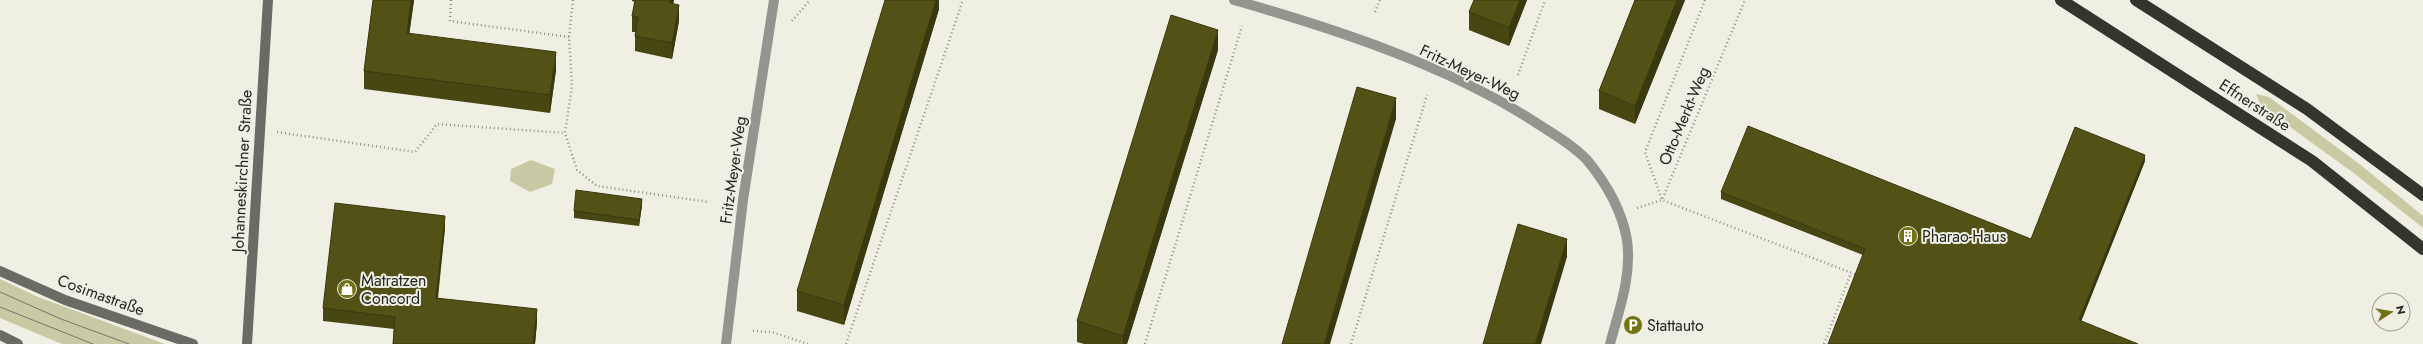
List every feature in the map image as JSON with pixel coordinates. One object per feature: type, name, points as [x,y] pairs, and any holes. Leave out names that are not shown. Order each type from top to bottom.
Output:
[{"type":"highway","name":"Effnerstraße","points":[[2061,0],[2312,161],[2423,248]]},
{"type":"highway","name":"Effnerstraße","points":[[2136,0],[2307,109],[2423,195]]},
{"type":"main road","name":"Johanneskirchner Straße","points":[[247,344],[268,0]]},
{"type":"main road","name":"Cosimastraße","points":[[0,271],[65,300],[193,344]]},
{"type":"main road","points":[[0,335],[18,344]]},
{"type":"street","name":"Fritz-Meyer-Weg","points":[[726,344],[743,200],[774,0]]},
{"type":"street","name":"Fritz-Meyer-Weg","points":[[1234,0],[1384,50],[1465,83],[1509,105],[1558,137],[1586,159],[1612,196],[1620,214],[1627,240],[1628,262],[1626,283],[1610,344]]},
{"type":"path","points":[[451,0],[450,21],[569,37]]},
{"type":"path","points":[[573,0],[569,37],[572,86],[565,133],[577,170],[597,186],[709,202]]},
{"type":"path","points":[[792,22],[810,0]]},
{"type":"path","points":[[846,344],[963,0]]},
{"type":"path","points":[[1375,12],[1380,0]]},
{"type":"path","points":[[1518,75],[1545,0]]},
{"type":"path","points":[[1662,200],[1645,152],[1705,0]]},
{"type":"path","name":"Otto-Merkt-Weg","points":[[1662,200],[1745,0]]},
{"type":"path","points":[[1145,344],[1242,26]]},
{"type":"path","points":[[1351,344],[1427,95]]},
{"type":"path","points":[[259,129],[415,152],[437,124],[565,133]]},
{"type":"path","points":[[1620,214],[1662,200],[1858,276]]},
{"type":"path","points":[[1824,344],[1851,273]]},
{"type":"path","points":[[753,331],[772,332],[808,344]]},
{"type":"green space","points":[[2256,94],[2269,97],[2362,166],[2423,216],[2423,228],[2355,174],[2261,106]]},
{"type":"green space","points":[[531,160],[555,169],[552,184],[530,192],[510,181],[511,169]]},
{"type":"green space","points":[[0,279],[38,297],[165,344],[62,344],[0,318]]},
{"type":"building","points":[[373,0],[411,0],[407,33],[556,52],[550,95],[364,71]]},
{"type":"building","points":[[635,0],[670,0],[670,3],[679,5],[672,43],[635,36],[638,17],[632,16]]},
{"type":"building","points":[[885,0],[936,0],[844,305],[797,291]]},
{"type":"building","points":[[1474,0],[1520,0],[1509,28],[1469,12]]},
{"type":"building","points":[[1635,0],[1677,0],[1635,106],[1599,91]]},
{"type":"building","points":[[1171,15],[1218,30],[1123,336],[1077,321]]},
{"type":"building","points":[[1357,87],[1396,98],[1324,344],[1282,344]]},
{"type":"building","name":"Pharao-Haus","points":[[1748,126],[2031,239],[2075,127],[2145,155],[2079,320],[2138,344],[1828,344],[1865,249],[1721,192]]},
{"type":"building","points":[[576,190],[642,199],[639,220],[574,211]]},
{"type":"building","points":[[335,203],[445,216],[436,298],[537,309],[533,344],[393,344],[395,317],[323,308]]},
{"type":"building","points":[[1518,224],[1567,239],[1535,344],[1483,344]]},
{"type":"tram line","points":[[0,292],[61,319],[129,344]]},
{"type":"tram line","points":[[0,307],[93,344]]},
{"type":"place","name":"Pharao-Haus","points":[[1908,236]]},
{"type":"place","name":"Matratzen Concord","points":[[347,289]]},
{"type":"place","name":"Stattauto","points":[[1633,325]]}]
